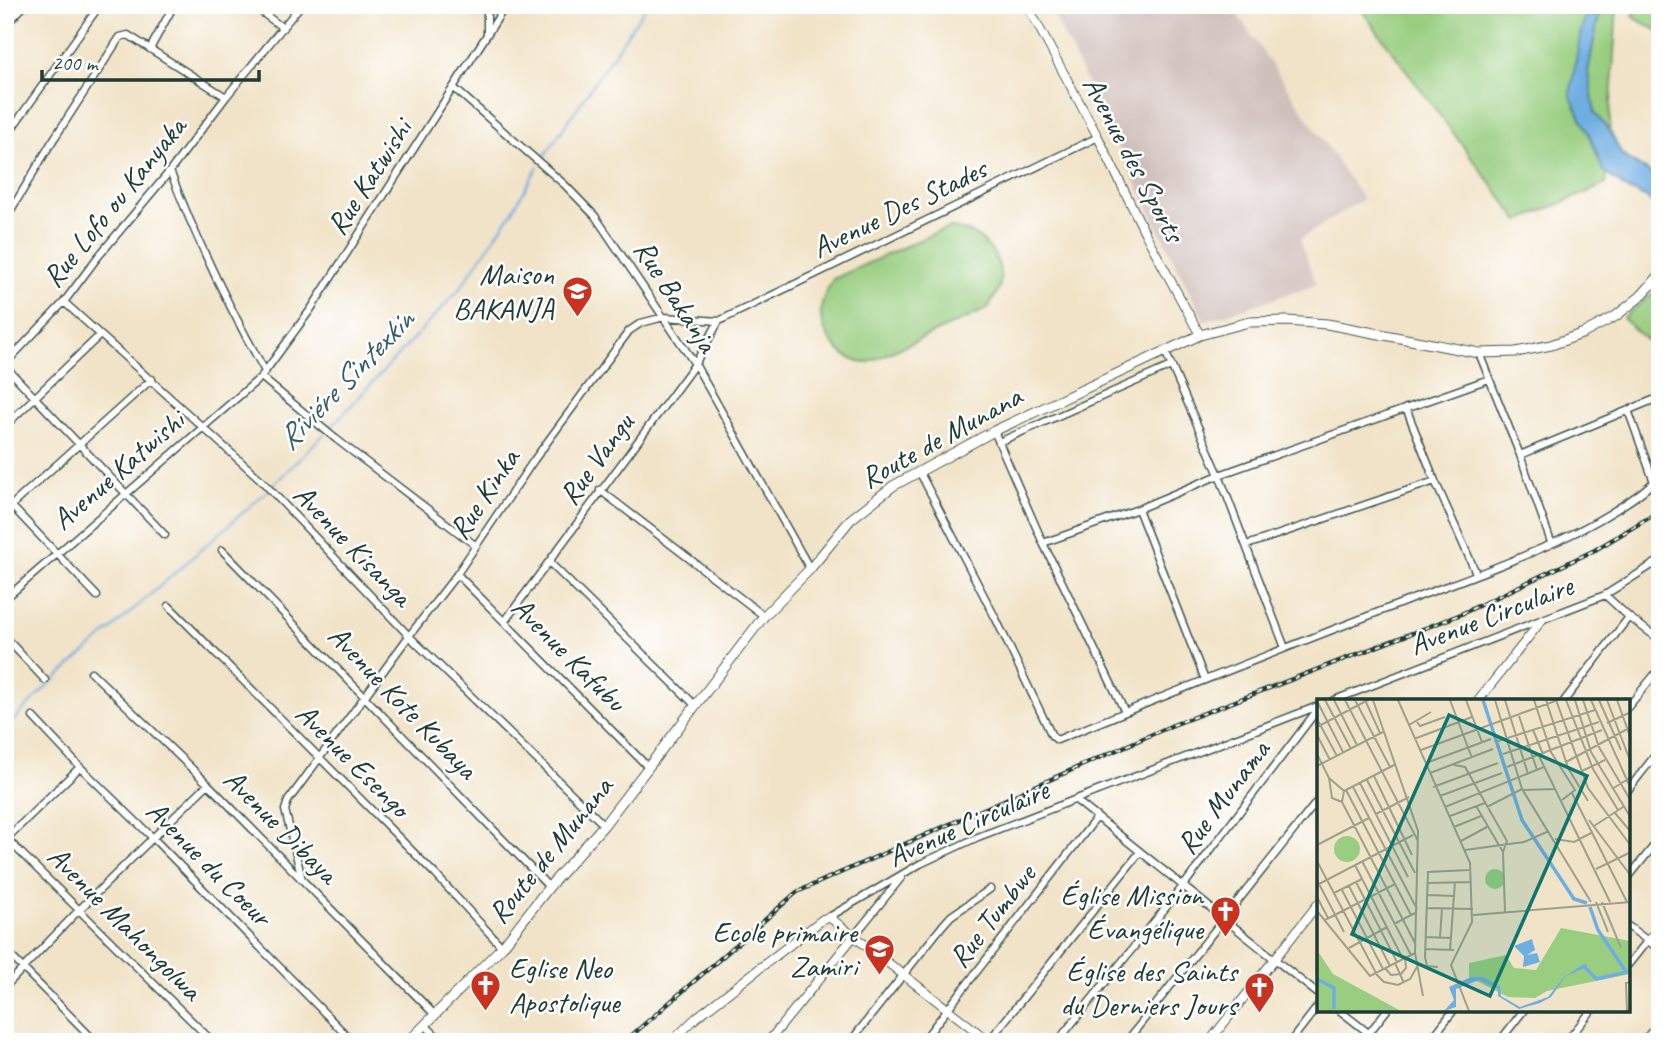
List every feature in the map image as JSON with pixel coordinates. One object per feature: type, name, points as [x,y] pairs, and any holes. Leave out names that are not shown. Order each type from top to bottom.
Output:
[{"type":"main road","name":"Route de Munana","points":[[408,1042],[502,947],[549,887],[604,825],[764,617],[810,569],[851,519],[886,491],[994,431],[1200,335],[1250,322],[1287,321],[1327,324],[1479,353],[1516,352],[1551,345],[1584,333],[1616,316],[1641,296],[1660,275]]},
{"type":"street","points":[[5,26],[25,5]]},
{"type":"street","points":[[5,138],[100,5]]},
{"type":"street","points":[[150,49],[174,5]]},
{"type":"street","points":[[251,5],[283,28]]},
{"type":"street","name":"Rue Lofo ou Kanyaka","points":[[5,365],[64,302],[301,5]]},
{"type":"street","points":[[487,5],[487,35]]},
{"type":"street","name":"Rue Katwishi","points":[[263,374],[311,309],[506,5]]},
{"type":"street","name":"Avenue des Sports","points":[[1027,5],[1200,335]]},
{"type":"street","points":[[5,220],[50,145],[124,35],[226,97]]},
{"type":"street","name":"Rue Bakanja","points":[[454,88],[547,170],[594,216],[695,364],[810,569]]},
{"type":"street","name":"Avenue Des Stades","points":[[719,321],[1098,137]]},
{"type":"street","points":[[170,171],[195,236],[263,374],[336,439],[476,546]]},
{"type":"street","name":"Avenue Kisanga","points":[[64,302],[260,478],[409,636],[604,825]]},
{"type":"street","name":"Rue Kinka","points":[[302,879],[285,810],[288,801],[457,574],[534,460],[629,331],[640,323],[664,317],[719,321]]},
{"type":"street","name":"Rue Vangu","points":[[505,621],[695,364],[719,321]]},
{"type":"street","points":[[5,426],[100,335]]},
{"type":"street","points":[[1165,351],[1219,475],[1285,648]]},
{"type":"street","points":[[1479,353],[1552,542]]},
{"type":"street","points":[[5,365],[165,535]]},
{"type":"street","points":[[999,442],[1171,366]]},
{"type":"street","name":"Avenue Katwishi","points":[[5,599],[263,374]]},
{"type":"street","points":[[5,512],[152,379]]},
{"type":"street","points":[[1043,543],[1138,509],[1219,475],[1489,379]]},
{"type":"street","points":[[1520,455],[1653,400]]},
{"type":"street","points":[[1406,408],[1476,573]]},
{"type":"street","points":[[919,471],[1052,736],[1057,740],[1552,542],[1604,516],[1657,480],[1629,410]]},
{"type":"street","points":[[994,431],[1043,543],[1125,712]]},
{"type":"street","points":[[1247,545],[1435,481]]},
{"type":"street","points":[[600,490],[764,617]]},
{"type":"street","points":[[5,499],[97,596]]},
{"type":"street","points":[[1138,509],[1205,680]]},
{"type":"street","name":"Avenue Kote Kubaya","points":[[222,550],[549,887]]},
{"type":"street","name":"Avenue Circulaire","points":[[1340,699],[1605,595],[1660,560]]},
{"type":"street","points":[[548,562],[695,705]]},
{"type":"street","name":"Avenue Kafubu","points":[[457,574],[648,767]]},
{"type":"street","points":[[1605,595],[1660,640]]},
{"type":"street","name":"Avenue Esengo","points":[[169,606],[436,875],[502,947]]},
{"type":"street","points":[[1566,699],[1629,617]]},
{"type":"street","points":[[1480,699],[1542,620]]},
{"type":"street","points":[[5,637],[45,680]]},
{"type":"street","points":[[1630,705],[1660,668]]},
{"type":"street","name":"Avenue Dibaya","points":[[91,672],[208,784],[435,1015]]},
{"type":"street","name":"Avenue Circulaire","points":[[671,1042],[718,1001],[823,919],[920,864],[978,837],[1317,708]]},
{"type":"street","name":"Rue Munama","points":[[1057,1042],[1184,886],[1317,709]]},
{"type":"street","name":"Avenue du Coeur","points":[[33,717],[79,767],[152,837],[353,1042]]},
{"type":"street","points":[[1630,787],[1660,749]]},
{"type":"street","points":[[6,838],[79,767]]},
{"type":"street","points":[[5,987],[152,837],[208,784]]},
{"type":"street","points":[[1077,801],[1317,993]]},
{"type":"street","points":[[1126,1042],[1317,801]]},
{"type":"street","name":"Rue Tumbwe","points":[[922,1042],[1097,817]]},
{"type":"street","name":"Avenue Mahongolwa","points":[[6,838],[212,1042]]},
{"type":"street","points":[[1630,876],[1660,838]]},
{"type":"street","points":[[829,917],[989,1041],[1140,852]]},
{"type":"street","points":[[768,1042],[904,875]]},
{"type":"street","points":[[850,1042],[951,916],[990,889]]},
{"type":"street","points":[[1209,1042],[1317,905]]},
{"type":"street","points":[[1630,961],[1660,925]]},
{"type":"street","points":[[1630,927],[1660,950]]},
{"type":"street","points":[[5,950],[96,1042]]},
{"type":"street","points":[[1290,1042],[1317,1007]]},
{"type":"street","points":[[1342,1012],[1380,1042]]},
{"type":"street","points":[[1362,1042],[1385,1012]]},
{"type":"street","points":[[1429,1042],[1452,1012]]},
{"type":"street","points":[[1500,1042],[1522,1012]]},
{"type":"street","points":[[1566,1042],[1590,1012]]},
{"type":"street","points":[[1643,1042],[1660,1021]]},
{"type":"street","points":[[425,1025],[443,1042]]},
{"type":"shaded area","points":[[1049,5],[1231,5],[1363,199],[1300,239],[1316,285],[1204,321]]},
{"type":"green space","points":[[1362,5],[1617,5],[1606,184],[1519,221],[1360,8]]},
{"type":"green space","points":[[1636,5],[1660,5],[1660,32],[1633,17]]},
{"type":"green space","points":[[950,228],[960,229],[979,238],[987,245],[998,263],[1000,284],[987,309],[867,363],[849,358],[841,352],[828,337],[821,318],[822,301],[833,279]]},
{"type":"green space","points":[[1660,287],[1660,342],[1646,340],[1623,318]]},
{"type":"water","points":[[1585,5],[1599,5],[1600,9],[1588,72],[1595,113],[1611,133],[1622,155],[1660,179],[1660,208],[1645,197],[1628,190],[1603,171],[1570,95],[1586,14]]},
{"type":"waterway","name":"Riviére Sintexkin","points":[[541,161],[647,5]]},
{"type":"waterway","name":"Riviére Sintexkin","points":[[329,429],[459,290],[512,212],[538,166]]},
{"type":"waterway","name":"Riviére Sintexkin","points":[[5,724],[14,720],[44,689],[265,493],[325,433]]},
{"type":"railway","points":[[624,1042],[797,892],[1173,725],[1459,615],[1595,550],[1660,511]]},
{"type":"place","name":"Maison BAKANJA","points":[[577,318]]},
{"type":"place","name":"Église Mission Évangélique","points":[[1226,939]]},
{"type":"place","name":"Ecole primaire Zamiri","points":[[880,976]]},
{"type":"place","name":"Eglise Neo Apostolique","points":[[486,1012]]},
{"type":"place","name":"Église des Saints du Derniers Jours","points":[[1260,1015]]}]
